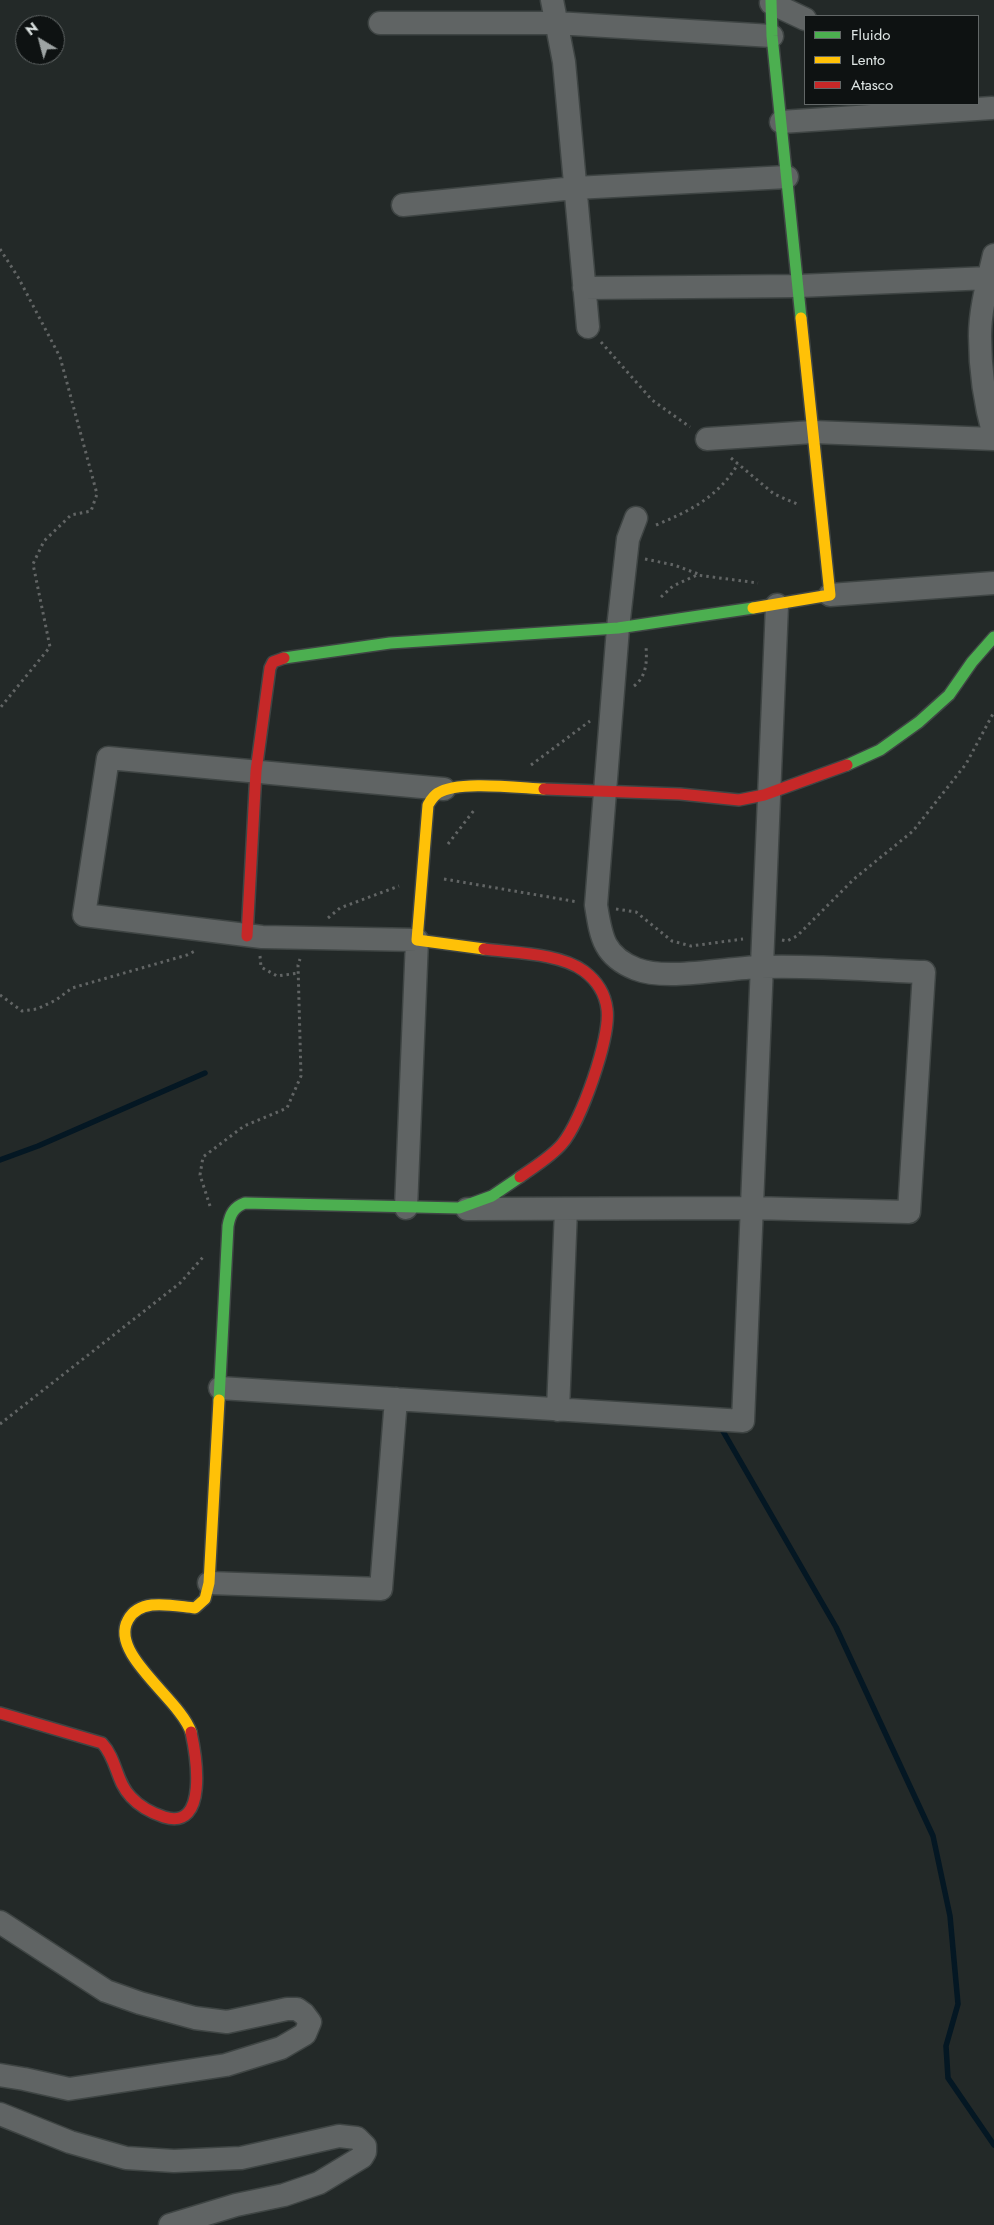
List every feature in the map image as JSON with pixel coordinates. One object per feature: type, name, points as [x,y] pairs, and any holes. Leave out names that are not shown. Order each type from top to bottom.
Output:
[{"type":"street","points":[[552,0],[564,62],[588,327]]},
{"type":"street","points":[[804,18],[771,1],[772,36],[830,595]]},
{"type":"street","points":[[380,23],[556,23],[772,36]]},
{"type":"street","points":[[781,122],[988,106]]},
{"type":"street","points":[[404,205],[575,188],[787,177]]},
{"type":"street","points":[[707,439],[813,432],[994,437],[984,396],[980,334],[994,255]]},
{"type":"street","points":[[584,288],[798,286],[989,278]]},
{"type":"street","points":[[0,1713],[102,1743],[110,1750],[123,1786],[132,1798],[147,1810],[173,1820],[183,1817],[193,1804],[197,1782],[192,1743],[186,1720],[130,1654],[123,1638],[124,1626],[131,1614],[144,1605],[195,1608],[205,1599],[209,1583],[228,1228],[231,1212],[236,1205],[459,1209],[751,1208],[909,1212],[924,972],[761,966],[660,975],[635,969],[613,955],[601,937],[596,906],[618,628],[627,544],[636,518]]},
{"type":"street","points":[[255,936],[256,771],[270,668],[273,662],[280,658],[390,643],[618,628],[777,605],[830,595],[994,583]]},
{"type":"street","points":[[220,1388],[743,1421],[777,605]]},
{"type":"street","points":[[459,1209],[475,1205],[496,1196],[561,1145],[581,1114],[604,1046],[609,1010],[603,991],[594,979],[576,965],[563,960],[417,940],[255,936],[84,916],[108,758],[444,789],[474,786],[680,794],[739,800],[770,793],[847,765],[880,750],[919,722],[949,695],[972,662],[994,637]]},
{"type":"street","points":[[406,1208],[417,940],[427,804],[444,789]]},
{"type":"street","points":[[558,1410],[566,1208]]},
{"type":"street","points":[[209,1583],[382,1589],[396,1399]]},
{"type":"street","points":[[0,1922],[106,1991],[140,2003],[195,2018],[228,2022],[287,2009],[297,2009],[310,2022],[305,2034],[280,2048],[226,2065],[70,2089],[24,2078],[0,2075]]},
{"type":"street","points":[[0,2114],[70,2142],[126,2158],[174,2161],[242,2158],[339,2136],[356,2138],[364,2146],[365,2152],[362,2157],[319,2183],[284,2195],[236,2204],[170,2225]]},
{"type":"path","points":[[0,249],[18,277],[60,357],[97,494],[91,511],[71,515],[44,541],[33,564],[50,648],[0,708]]},
{"type":"path","points":[[588,327],[652,400],[707,439]]},
{"type":"path","points":[[707,577],[674,565],[641,559],[627,544],[694,509],[730,478],[738,464]]},
{"type":"path","points":[[421,874],[636,912],[672,941],[691,946],[744,939],[787,941],[797,936],[854,879],[913,831],[966,764],[994,712]]},
{"type":"path","points":[[0,995],[22,1011],[36,1010],[56,1000],[72,988],[186,955],[215,941],[218,931]]},
{"type":"path","points":[[255,936],[261,967],[277,976],[299,973]]},
{"type":"waterway","points":[[0,1160],[38,1146],[205,1073]]},
{"type":"waterway","points":[[720,1426],[836,1627],[933,1836],[950,1916],[958,2004],[946,2046],[948,2078],[994,2145]]},
{"type":"traffic: fast","points":[[771,0],[772,36],[801,318]]},
{"type":"traffic: fast","points":[[284,658],[390,643],[618,628],[753,608]]},
{"type":"traffic: fast","points":[[847,765],[880,750],[919,722],[949,695],[972,662],[994,637]]},
{"type":"traffic: fast","points":[[219,1400],[228,1226],[235,1209],[245,1203],[459,1208],[492,1196],[520,1177]]},
{"type":"traffic: slow","points":[[753,608],[830,595],[801,318]]},
{"type":"traffic: slow","points":[[484,949],[417,940],[428,805],[438,793],[460,787],[489,786],[544,789]]},
{"type":"traffic: slow","points":[[191,1732],[174,1705],[137,1662],[128,1647],[125,1633],[128,1620],[140,1608],[158,1605],[195,1608],[205,1599],[209,1583],[219,1400]]},
{"type":"traffic: jam","points":[[247,936],[256,771],[270,668],[273,662],[284,658]]},
{"type":"traffic: jam","points":[[544,789],[680,794],[739,800],[764,795],[847,765]]},
{"type":"traffic: jam","points":[[484,949],[550,957],[574,965],[584,971],[596,983],[602,992],[607,1009],[607,1022],[600,1058],[578,1118],[558,1149],[520,1177]]},
{"type":"traffic: jam","points":[[0,1713],[102,1743],[111,1756],[122,1784],[131,1797],[146,1809],[164,1817],[178,1818],[188,1813],[194,1802],[197,1773],[191,1732]]}]
